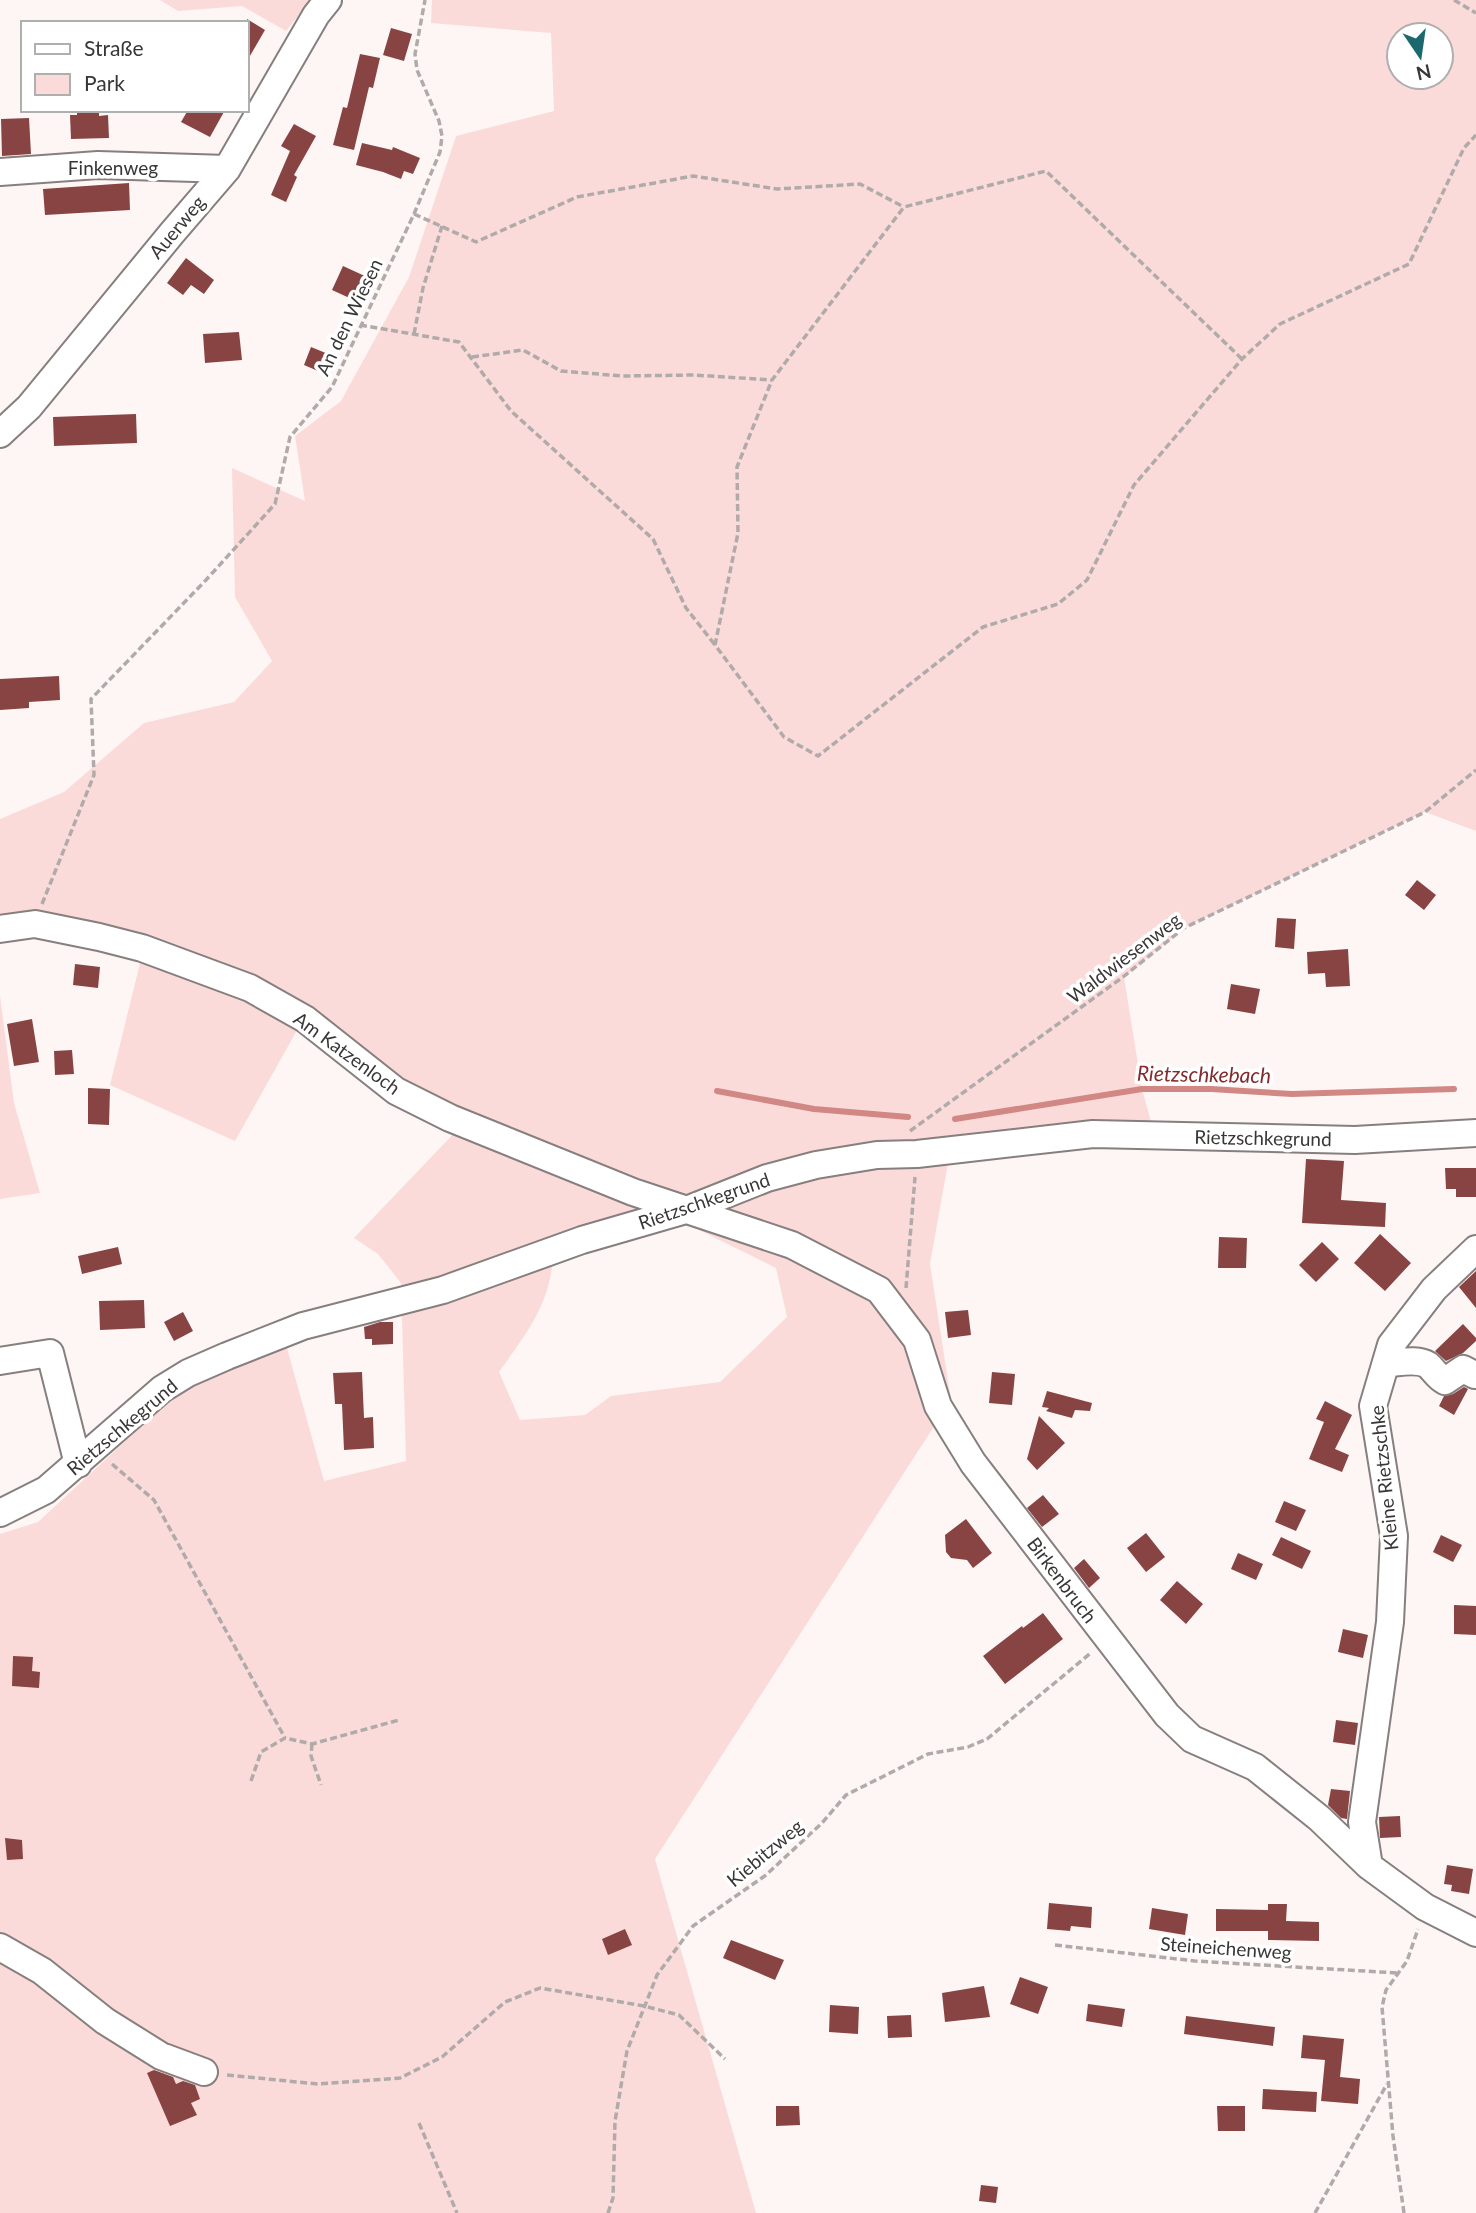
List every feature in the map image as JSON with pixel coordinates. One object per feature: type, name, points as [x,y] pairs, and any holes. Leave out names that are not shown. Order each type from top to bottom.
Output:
[{"type":"street","name":"Auerweg","points":[[0,434],[29,407],[227,169],[316,15],[328,0]]},
{"type":"street","name":"Finkenweg","points":[[0,172],[97,165],[227,169]]},
{"type":"street","name":"Am Katzenloch","points":[[0,929],[34,923],[142,948],[250,988],[305,1019],[407,1097],[450,1118],[633,1192],[688,1209]]},
{"type":"street","name":"Rietzschkegrund","points":[[0,1513],[46,1490],[162,1389],[188,1373],[227,1356],[303,1326],[443,1290],[582,1240],[688,1209],[768,1178],[816,1165],[877,1155],[917,1154],[1093,1134],[1355,1140],[1476,1133]]},
{"type":"street","name":"Birkenbruch","points":[[688,1209],[792,1245],[879,1290],[917,1340],[938,1406],[973,1463],[1167,1715],[1192,1739],[1255,1767],[1319,1818],[1368,1866],[1425,1907],[1476,1933]]},
{"type":"street","name":"Kleine Rietzschke","points":[[1368,1866],[1362,1822],[1390,1622],[1394,1536],[1373,1406],[1391,1345],[1434,1289],[1476,1249]]},
{"type":"street","points":[[0,1361],[50,1353],[86,1456]]},
{"type":"street","points":[[1386,1363],[1419,1361],[1430,1366],[1435,1376],[1445,1381],[1463,1369],[1475,1375]]},
{"type":"street","points":[[0,1947],[42,1971],[105,2021],[149,2049],[205,2072]]},
{"type":"path","name":"An den Wiesen","points":[[34,923],[94,775],[91,699],[275,504],[290,437],[332,387],[414,214],[440,152],[442,136],[439,121],[417,70],[415,54],[425,0]]},
{"type":"path","points":[[1454,0],[1476,13]]},
{"type":"path","points":[[360,325],[459,342],[511,411],[653,539],[686,608],[784,737],[818,756],[983,627],[1058,604],[1087,580],[1134,485],[1242,359],[1280,324],[1409,264],[1464,148],[1476,135]]},
{"type":"path","points":[[715,645],[738,533],[737,467],[772,380],[904,208],[1046,171],[1242,359]]},
{"type":"path","points":[[414,214],[477,242],[577,197],[694,176],[777,189],[860,184],[904,208]]},
{"type":"path","points":[[414,334],[423,288],[442,226]]},
{"type":"path","points":[[471,357],[523,349],[561,371],[622,376],[694,375],[772,380]]},
{"type":"path","name":"Waldwiesenweg","points":[[877,1155],[1124,977],[1184,928],[1425,812],[1476,769]]},
{"type":"path","points":[[904,1321],[917,1154]]},
{"type":"path","points":[[86,1456],[154,1500],[285,1738]]},
{"type":"path","name":"Kiebitzweg","points":[[608,2213],[613,2198],[615,2121],[627,2051],[657,1975],[693,1926],[766,1875],[822,1823],[846,1795],[928,1754],[968,1747],[987,1739],[1107,1639]]},
{"type":"path","points":[[251,1781],[261,1752],[285,1738],[312,1744],[399,1720]]},
{"type":"path","points":[[312,1744],[311,1756],[321,1785]]},
{"type":"path","points":[[1404,2213],[1400,2196],[1382,2007],[1386,1990],[1407,1961],[1425,1907]]},
{"type":"path","name":"Steineichenweg","points":[[1055,1945],[1195,1961],[1397,1973]]},
{"type":"path","points":[[205,2072],[318,2084],[400,2078],[442,2057],[505,2002],[540,1988],[644,2006],[679,2015],[725,2059]]},
{"type":"path","points":[[1315,2213],[1388,2083]]},
{"type":"path","points":[[419,2123],[457,2213]]},
{"type":"green space","points":[[160,0],[311,0],[286,31],[242,6],[178,11]]},
{"type":"green space","points":[[432,0],[1476,0],[1476,831],[1425,812],[1184,928],[1124,977],[1142,1089],[1155,1136],[950,1152],[930,1264],[951,1400],[655,1859],[756,2213],[0,2213],[0,1534],[38,1522],[187,1384],[285,1341],[324,1481],[406,1461],[401,1283],[378,1254],[354,1238],[458,1129],[659,1211],[553,1243],[550,1280],[545,1297],[530,1327],[499,1372],[520,1420],[585,1415],[611,1396],[720,1382],[787,1317],[776,1268],[687,1224],[642,1179],[402,1085],[250,988],[0,925],[0,819],[64,792],[144,723],[234,702],[272,661],[235,597],[232,468],[305,501],[295,436],[341,401],[409,277],[456,136],[554,111],[551,33],[431,23]]},
{"type":"green space","points":[[141,959],[243,995],[300,1025],[235,1141],[110,1085]]},
{"type":"green space","points":[[0,996],[14,1103],[40,1193],[0,1199]]},
{"type":"building","points":[[247,19],[265,30],[248,59],[248,21]]},
{"type":"building","points":[[391,28],[412,34],[404,61],[383,55]]},
{"type":"building","points":[[360,54],[380,58],[373,88],[369,87],[354,150],[333,145],[343,107],[347,108]]},
{"type":"building","points":[[77,112],[99,112],[99,116],[108,115],[109,138],[71,139],[70,115],[77,115]]},
{"type":"building","points":[[187,112],[224,112],[210,137],[181,122]]},
{"type":"building","points":[[29,118],[31,154],[2,156],[1,119]]},
{"type":"building","points":[[294,124],[316,136],[294,175],[297,177],[286,202],[271,195],[290,151],[281,146]]},
{"type":"building","points":[[362,143],[392,150],[393,147],[420,158],[413,174],[404,171],[401,179],[356,165]]},
{"type":"building","points":[[129,183],[130,210],[45,215],[43,189]]},
{"type":"building","points":[[186,258],[214,280],[204,294],[191,285],[183,295],[167,283]]},
{"type":"building","points":[[343,266],[367,277],[356,301],[332,290]]},
{"type":"building","points":[[239,332],[242,360],[205,363],[203,334]]},
{"type":"building","points":[[311,347],[333,356],[325,374],[304,365]]},
{"type":"building","points":[[136,414],[137,443],[54,446],[53,417]]},
{"type":"building","points":[[59,676],[60,700],[29,702],[29,708],[0,710],[0,679]]},
{"type":"building","points":[[1417,880],[1436,895],[1424,910],[1405,895]]},
{"type":"building","points":[[1277,918],[1296,919],[1294,949],[1275,947]]},
{"type":"building","points":[[1348,949],[1350,986],[1326,987],[1325,973],[1308,974],[1307,952]]},
{"type":"building","points":[[75,964],[100,967],[98,988],[73,985]]},
{"type":"building","points":[[1231,984],[1260,989],[1255,1014],[1227,1009]]},
{"type":"building","points":[[32,1019],[39,1062],[14,1066],[7,1024]]},
{"type":"building","points":[[72,1050],[74,1074],[55,1075],[54,1051]]},
{"type":"building","points":[[88,1088],[110,1089],[109,1125],[88,1124]]},
{"type":"building","points":[[1306,1159],[1344,1161],[1341,1200],[1386,1203],[1385,1227],[1302,1223]]},
{"type":"building","points":[[1445,1168],[1476,1168],[1476,1197],[1456,1197],[1456,1189],[1446,1189]]},
{"type":"building","points":[[1380,1234],[1411,1263],[1385,1291],[1354,1263]]},
{"type":"building","points":[[1219,1237],[1247,1238],[1246,1268],[1218,1268]]},
{"type":"building","points":[[1322,1242],[1339,1259],[1316,1282],[1299,1265]]},
{"type":"building","points":[[118,1247],[122,1264],[82,1274],[78,1256]]},
{"type":"building","points":[[1476,1271],[1476,1308],[1459,1287]]},
{"type":"building","points":[[144,1300],[145,1328],[100,1330],[99,1301]]},
{"type":"building","points":[[968,1310],[971,1335],[948,1338],[945,1312]]},
{"type":"building","points":[[183,1312],[193,1331],[174,1341],[164,1322]]},
{"type":"building","points":[[380,1322],[393,1322],[393,1344],[372,1345],[372,1339],[365,1339],[364,1327]]},
{"type":"building","points":[[1463,1324],[1476,1341],[1463,1353],[1446,1361],[1435,1351]]},
{"type":"building","points":[[362,1372],[364,1418],[373,1417],[374,1448],[344,1450],[342,1404],[335,1404],[333,1373]]},
{"type":"building","points":[[992,1372],[1015,1374],[1012,1405],[989,1403]]},
{"type":"building","points":[[1464,1387],[1468,1389],[1454,1415],[1439,1406],[1444,1396]]},
{"type":"building","points":[[1047,1391],[1092,1403],[1090,1411],[1075,1410],[1072,1418],[1046,1411],[1049,1408],[1042,1407]]},
{"type":"building","points":[[1325,1401],[1352,1415],[1335,1449],[1349,1455],[1342,1472],[1309,1459],[1324,1422],[1316,1419]]},
{"type":"building","points":[[1039,1416],[1065,1443],[1037,1470],[1027,1459]]},
{"type":"building","points":[[1043,1495],[1059,1514],[1042,1527],[1027,1508]]},
{"type":"building","points":[[1284,1501],[1306,1510],[1296,1531],[1275,1522]]},
{"type":"building","points":[[966,1519],[992,1553],[973,1568],[967,1560],[951,1558],[946,1552],[945,1535]]},
{"type":"building","points":[[1146,1533],[1165,1557],[1146,1572],[1127,1548]]},
{"type":"building","points":[[1441,1535],[1462,1545],[1453,1562],[1433,1552]]},
{"type":"building","points":[[1281,1537],[1311,1551],[1302,1569],[1272,1555]]},
{"type":"building","points":[[1238,1553],[1263,1564],[1256,1580],[1231,1569]]},
{"type":"building","points":[[1084,1559],[1100,1578],[1089,1588],[1074,1568]]},
{"type":"building","points":[[1177,1581],[1203,1604],[1186,1624],[1160,1600]]},
{"type":"building","points":[[1454,1605],[1476,1606],[1476,1635],[1454,1634]]},
{"type":"building","points":[[1043,1613],[1063,1639],[1005,1684],[983,1656]]},
{"type":"building","points":[[1343,1629],[1368,1635],[1363,1658],[1338,1652]]},
{"type":"building","points":[[13,1656],[33,1657],[32,1671],[40,1672],[39,1688],[12,1686]]},
{"type":"building","points":[[1336,1720],[1358,1723],[1355,1745],[1333,1742]]},
{"type":"building","points":[[1331,1789],[1350,1791],[1347,1819],[1341,1818],[1328,1805]]},
{"type":"building","points":[[1400,1816],[1401,1837],[1380,1838],[1379,1817]]},
{"type":"building","points":[[5,1838],[22,1840],[23,1859],[7,1860]]},
{"type":"building","points":[[1447,1865],[1473,1869],[1469,1894],[1451,1891],[1452,1885],[1444,1884]]},
{"type":"building","points":[[1049,1903],[1092,1907],[1091,1928],[1071,1926],[1070,1931],[1047,1929]]},
{"type":"building","points":[[1268,1904],[1287,1904],[1286,1921],[1319,1922],[1319,1941],[1268,1940],[1268,1931],[1216,1931],[1216,1909],[1268,1910]]},
{"type":"building","points":[[1152,1908],[1188,1914],[1185,1935],[1149,1929]]},
{"type":"building","points":[[625,1929],[632,1945],[608,1955],[602,1939]]},
{"type":"building","points":[[731,1940],[784,1960],[775,1980],[723,1958]]},
{"type":"building","points":[[1020,1977],[1048,1987],[1038,2014],[1010,2004]]},
{"type":"building","points":[[984,1986],[990,2017],[945,2022],[942,1993]]},
{"type":"building","points":[[1088,2004],[1125,2009],[1122,2027],[1086,2021]]},
{"type":"building","points":[[830,2005],[859,2007],[858,2034],[829,2032]]},
{"type":"building","points":[[911,2015],[912,2037],[888,2038],[887,2016]]},
{"type":"building","points":[[1186,2016],[1275,2027],[1273,2046],[1184,2034]]},
{"type":"building","points":[[1303,2035],[1344,2039],[1340,2077],[1360,2079],[1358,2104],[1321,2101],[1325,2060],[1301,2058]]},
{"type":"building","points":[[154,2070],[173,2077],[176,2084],[183,2081],[195,2085],[200,2099],[191,2103],[197,2115],[170,2126],[147,2073]]},
{"type":"building","points":[[1263,2089],[1317,2092],[1316,2112],[1262,2109]]},
{"type":"building","points":[[776,2106],[799,2106],[800,2125],[776,2126]]},
{"type":"building","points":[[1217,2106],[1245,2106],[1245,2131],[1218,2131]]},
{"type":"building","points":[[981,2185],[998,2187],[996,2203],[979,2201]]},
{"type":"waterway","name":"Rietzschkebach","points":[[955,1119],[1142,1089],[1211,1089],[1292,1094],[1454,1089]]},
{"type":"waterway","name":"Rietzschkebach","points":[[717,1091],[814,1109],[908,1117]]}]
